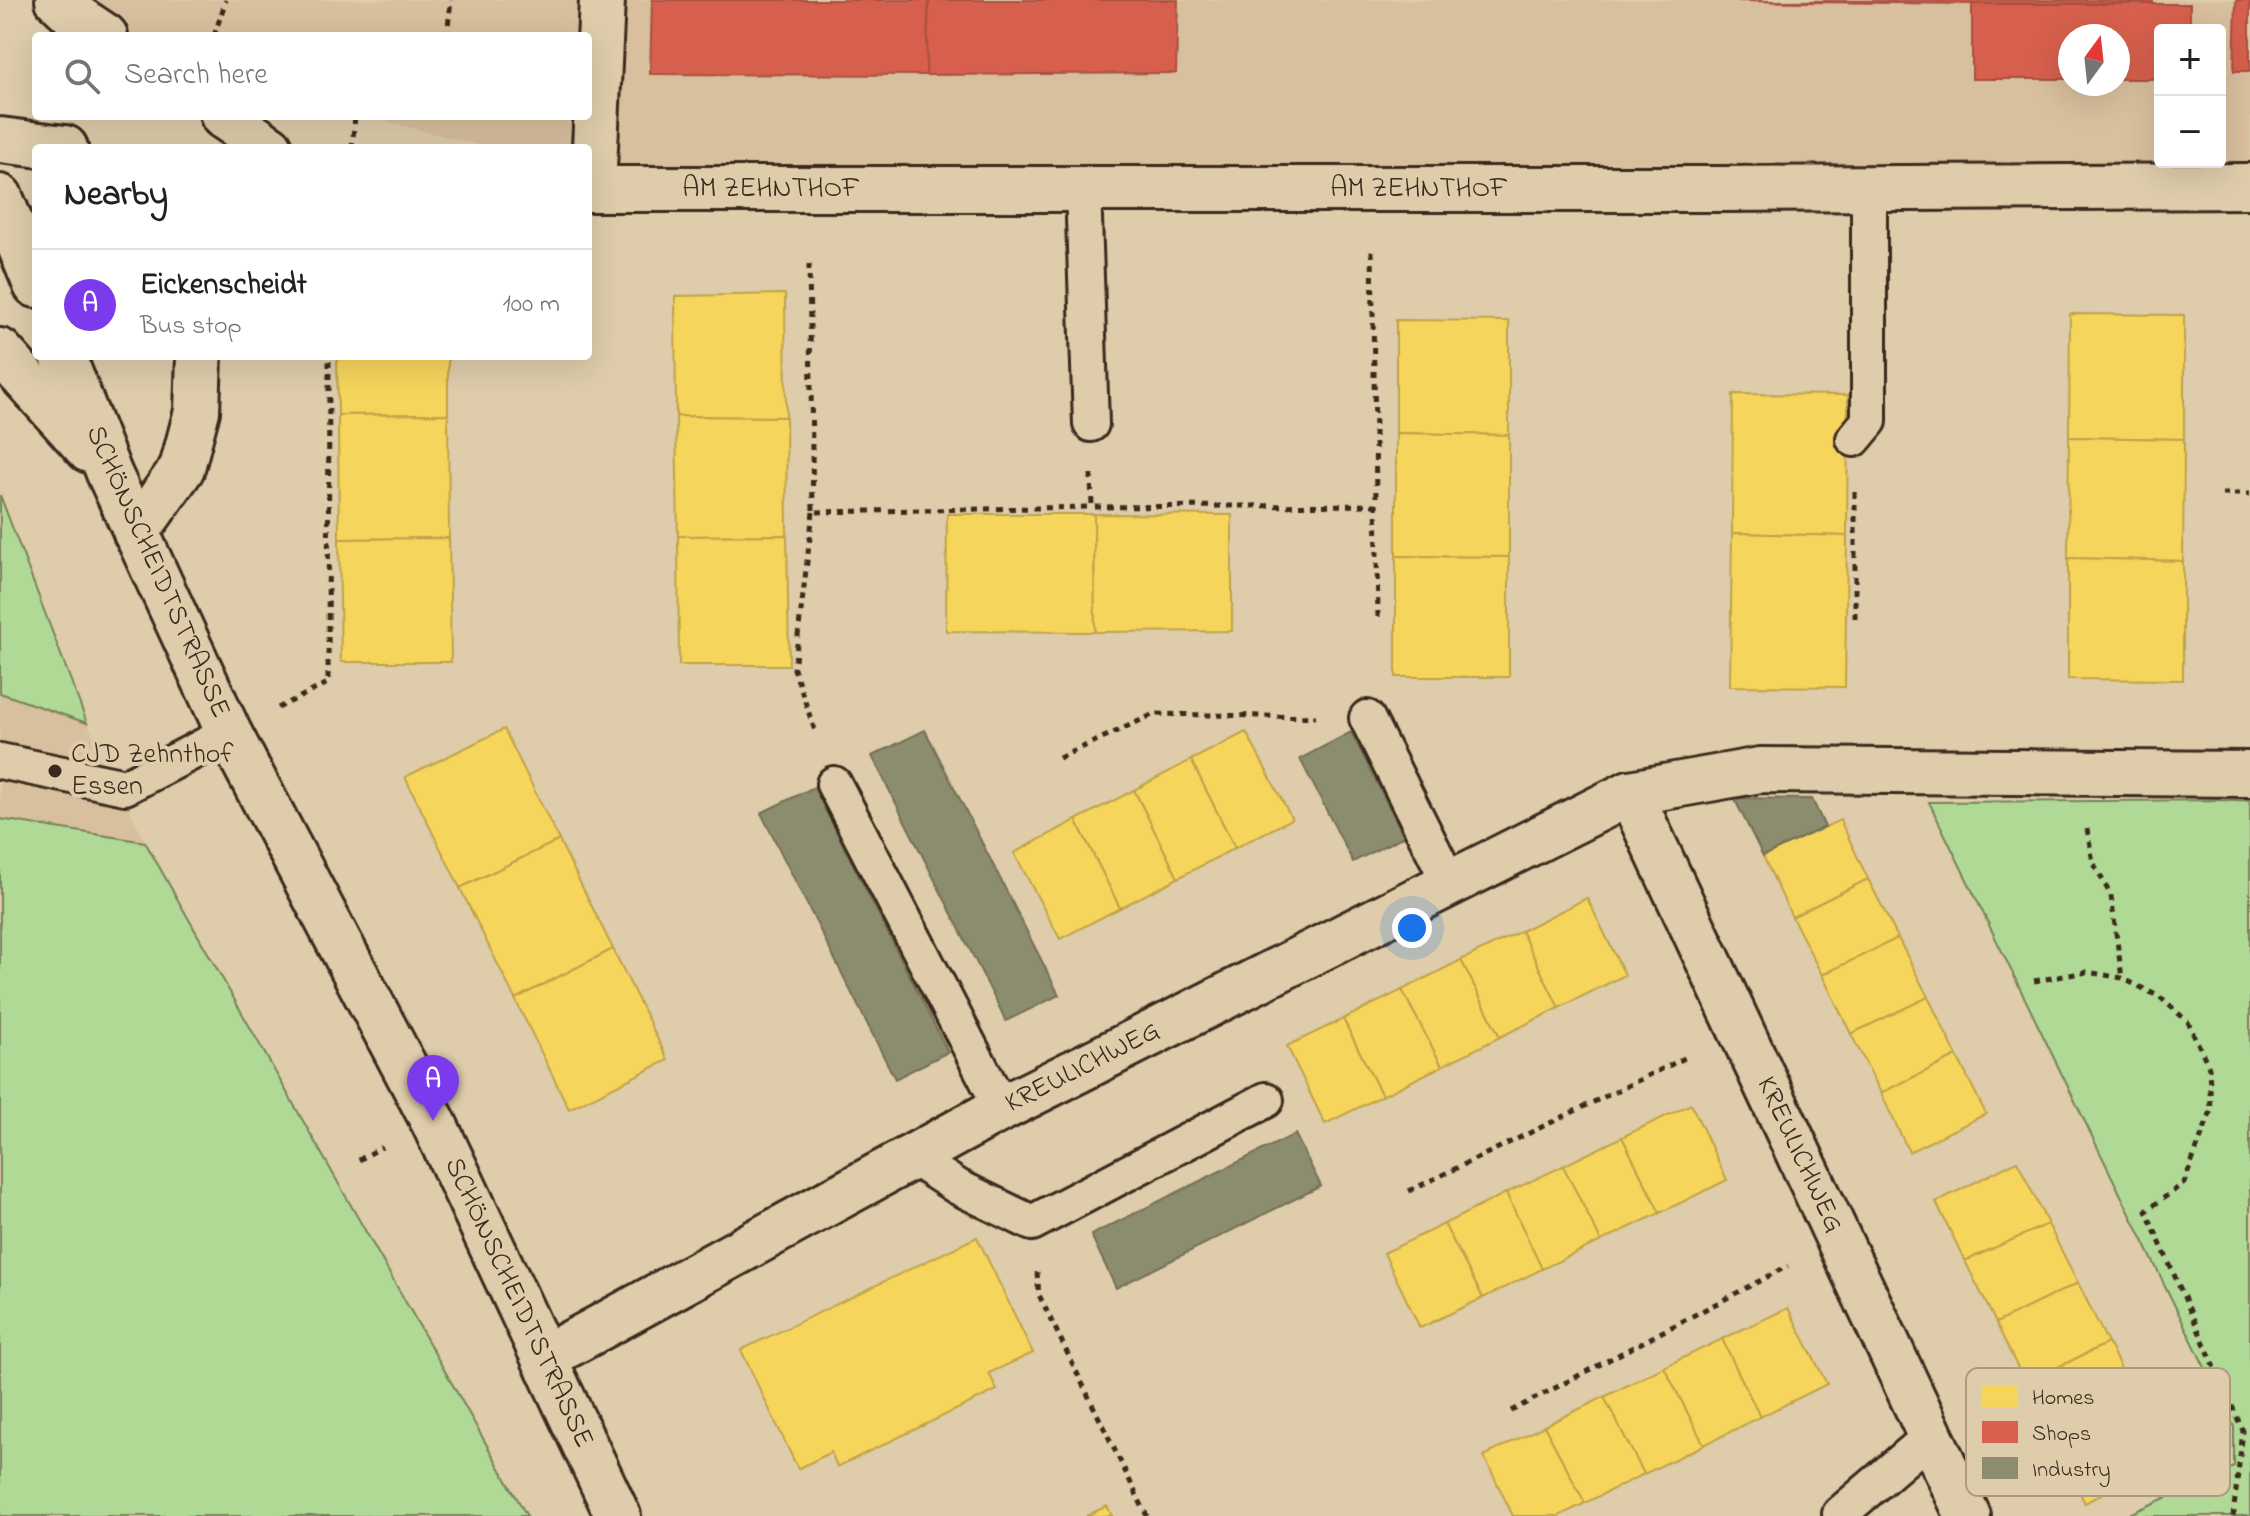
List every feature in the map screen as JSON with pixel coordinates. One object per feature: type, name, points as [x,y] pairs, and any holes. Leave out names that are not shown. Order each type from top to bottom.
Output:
[{"type":"main road","points":[[58,0],[99,32]]},
{"type":"main road","points":[[592,158],[602,0]]},
{"type":"main road","points":[[229,120],[264,144]]},
{"type":"main road","points":[[0,140],[32,144]]},
{"type":"main road","name":"AM ZEHNTHOF","points":[[592,189],[2250,186]]},
{"type":"main road","points":[[0,197],[32,275]]},
{"type":"main road","points":[[0,351],[109,473]]},
{"type":"main road","name":"SCHÖNSCHEIDTSTRASSE","points":[[65,360],[109,473],[229,733],[433,1121],[618,1516]]},
{"type":"main road","points":[[136,533],[182,468],[197,411],[199,360]]},
{"type":"main road","name":"KREULICHWEG","points":[[544,1358],[1002,1109],[1630,793],[1760,770],[2250,774]]},
{"type":"main road","name":"KREULICHWEG","points":[[1630,793],[1968,1516]]},
{"type":"lane","points":[[1083,188],[1091,424]]},
{"type":"lane","points":[[1854,439],[1869,421],[1869,188]]},
{"type":"lane","points":[[1367,718],[1450,884]]},
{"type":"lane","points":[[0,761],[125,787],[229,733]]},
{"type":"lane","points":[[834,784],[1002,1109]]},
{"type":"lane","points":[[912,1157],[958,1187],[1032,1223],[1266,1100]]},
{"type":"lane","points":[[1841,1516],[1931,1436]]},
{"type":"path","points":[[215,32],[226,0]]},
{"type":"path","points":[[447,32],[451,0]]},
{"type":"path","points":[[352,144],[355,120]]},
{"type":"path","points":[[1372,251],[1378,618]]},
{"type":"path","points":[[809,264],[813,512],[794,669],[834,784]]},
{"type":"path","points":[[229,733],[328,683],[329,360]]},
{"type":"path","points":[[1854,439],[1855,620]]},
{"type":"path","points":[[1091,464],[1092,507]]},
{"type":"path","points":[[2222,494],[2250,494]]},
{"type":"path","points":[[813,512],[1378,505]]},
{"type":"path","points":[[1059,758],[1154,714],[1367,718]]},
{"type":"path","points":[[2093,773],[2085,817],[2093,862],[2111,896],[2122,978]]},
{"type":"path","points":[[2034,981],[2087,972],[2122,978],[2160,997],[2188,1022],[2209,1067],[2211,1111],[2184,1183],[2146,1211],[2215,1368]]},
{"type":"path","points":[[1409,1191],[1741,1031]]},
{"type":"path","points":[[1032,1223],[1039,1295],[1147,1516]]},
{"type":"path","points":[[1511,1411],[1839,1240]]},
{"type":"path","points":[[2230,1402],[2243,1431],[2233,1516]]},
{"type":"shaded area","points":[[79,0],[598,0],[592,81],[592,32],[127,32],[89,10]]},
{"type":"shaded area","points":[[608,0],[2250,0],[2250,177],[601,181]]},
{"type":"shaded area","points":[[381,120],[589,120],[587,144],[475,144]]},
{"type":"shaded area","name":"CJD Zehnthof Essen","points":[[0,693],[87,723],[145,842],[0,819]]},
{"type":"green space","points":[[0,495],[87,723],[0,693]]},
{"type":"green space","points":[[2250,800],[2250,1516],[2125,1516],[2169,1496],[2230,1496],[2234,1427],[2230,1419],[2230,1368],[2205,1368],[1929,802]]},
{"type":"green space","points":[[0,819],[145,842],[527,1516],[0,1516]]},
{"type":"building: Homes","points":[[785,294],[786,417],[676,416],[675,296]]},
{"type":"building: Homes","points":[[2070,314],[2184,315],[2184,439],[2069,437]]},
{"type":"building: Homes","points":[[1396,320],[1509,321],[1509,435],[1396,433]]},
{"type":"building: Homes","points":[[337,360],[448,360],[448,414],[338,415]]},
{"type":"building: Homes","points":[[1733,394],[1848,395],[1847,536],[1732,533]]},
{"type":"building: Homes","points":[[448,414],[449,538],[339,539],[338,415]]},
{"type":"building: Homes","points":[[676,416],[786,417],[787,535],[678,536]]},
{"type":"building: Homes","points":[[1396,433],[1509,435],[1509,557],[1396,556]]},
{"type":"building: Homes","points":[[2069,437],[2184,439],[2183,561],[2068,558]]},
{"type":"building: Homes","points":[[947,514],[1094,514],[1095,632],[946,631]]},
{"type":"building: Homes","points":[[1094,514],[1232,515],[1232,631],[1095,632]]},
{"type":"building: Homes","points":[[1732,533],[1847,536],[1845,687],[1730,686]]},
{"type":"building: Homes","points":[[787,535],[789,665],[679,665],[678,536]]},
{"type":"building: Homes","points":[[449,538],[451,662],[341,662],[339,539]]},
{"type":"building: Homes","points":[[1396,556],[1509,557],[1509,677],[1396,677]]},
{"type":"building: Homes","points":[[2068,558],[2183,561],[2183,680],[2068,679]]},
{"type":"building: Homes","points":[[504,729],[559,840],[460,888],[405,777]]},
{"type":"building: Homes","points":[[1246,732],[1292,819],[1235,848],[1191,760]]},
{"type":"building: Homes","points":[[1191,760],[1235,848],[1178,878],[1134,790]]},
{"type":"building: Homes","points":[[1134,790],[1178,878],[1120,908],[1076,820]]},
{"type":"building: Homes","points":[[1076,820],[1120,908],[1060,939],[1014,853]]},
{"type":"building: Homes","points":[[1840,820],[1868,879],[1792,917],[1763,856]]},
{"type":"building: Homes","points":[[559,840],[613,949],[515,999],[460,888]]},
{"type":"building: Homes","points":[[1868,879],[1898,938],[1822,975],[1792,917]]},
{"type":"building: Homes","points":[[1587,898],[1625,975],[1559,1008],[1521,931]]},
{"type":"building: Homes","points":[[1521,931],[1559,1008],[1500,1037],[1461,960]]},
{"type":"building: Homes","points":[[1898,938],[1928,997],[1851,1034],[1822,975]]},
{"type":"building: Homes","points":[[613,949],[668,1060],[569,1109],[515,999]]},
{"type":"building: Homes","points":[[1461,960],[1500,1037],[1442,1066],[1402,990]]},
{"type":"building: Homes","points":[[1402,990],[1442,1066],[1382,1096],[1343,1019]]},
{"type":"building: Homes","points":[[1928,997],[1957,1056],[1881,1093],[1851,1034]]},
{"type":"building: Homes","points":[[1343,1019],[1382,1096],[1325,1124],[1287,1046]]},
{"type":"building: Homes","points":[[1957,1056],[1986,1114],[1909,1152],[1881,1093]]},
{"type":"building: Homes","points":[[1691,1104],[1727,1180],[1660,1213],[1622,1137]]},
{"type":"building: Homes","points":[[1622,1137],[1660,1213],[1601,1241],[1563,1166]]},
{"type":"building: Homes","points":[[2017,1161],[2048,1224],[1965,1261],[1936,1202]]},
{"type":"building: Homes","points":[[1563,1166],[1601,1241],[1542,1269],[1506,1193]]},
{"type":"building: Homes","points":[[1506,1193],[1542,1269],[1483,1298],[1444,1224]]},
{"type":"building: Homes","points":[[1444,1224],[1483,1298],[1420,1328],[1384,1253]]},
{"type":"building: Homes","points":[[2048,1224],[2078,1283],[1996,1323],[1965,1261]]},
{"type":"building: Homes","points":[[977,1237],[1033,1353],[989,1373],[997,1390],[837,1467],[831,1452],[798,1469],[741,1350]]},
{"type":"building: Homes","points":[[2078,1283],[2108,1343],[2056,1368],[2018,1368],[1996,1323]]},
{"type":"building: Homes","points":[[1788,1308],[1827,1384],[1760,1417],[1722,1339]]},
{"type":"building: Homes","points":[[1722,1339],[1760,1417],[1704,1445],[1664,1367]]},
{"type":"building: Homes","points":[[2108,1343],[2121,1368],[2056,1368]]},
{"type":"building: Homes","points":[[1664,1367],[1704,1445],[1644,1474],[1604,1397]]},
{"type":"building: Homes","points":[[1604,1397],[1644,1474],[1585,1503],[1544,1426]]},
{"type":"building: Homes","points":[[1544,1426],[1585,1503],[1559,1516],[1513,1516],[1484,1456]]},
{"type":"building: Homes","points":[[2082,1496],[2097,1496],[2085,1503]]},
{"type":"building: Homes","points":[[1107,1506],[1112,1516],[1086,1516]]},
{"type":"building: Shops","points":[[652,0],[929,0],[926,75],[650,74]]},
{"type":"building: Shops","points":[[929,0],[1178,0],[1176,73],[926,75]]},
{"type":"building: Shops","points":[[2153,0],[2153,3],[1972,4],[1738,1]]},
{"type":"building: Shops","points":[[2236,0],[2250,0],[2250,71],[2234,71]]},
{"type":"building: Shops","points":[[1972,4],[2190,4],[2190,24],[2154,24],[2154,79],[2130,79],[2130,24],[2058,24],[2058,79],[1972,79]]},
{"type":"building: Industry","points":[[925,730],[1059,995],[1006,1021],[872,756]]},
{"type":"building: Industry","points":[[1351,732],[1404,836],[1353,862],[1300,759]]},
{"type":"building: Industry","points":[[814,787],[948,1052],[895,1079],[761,813]]},
{"type":"building: Industry","points":[[1734,798],[1812,799],[1825,827],[1763,856]]},
{"type":"building: Industry","points":[[1295,1134],[1321,1186],[1116,1288],[1091,1235]]},
{"type":"place","name":"CJD Zehnthof Essen","points":[[55,771]]},
{"type":"place","name":"Eickenscheidt","points":[[433,1121]]}]
